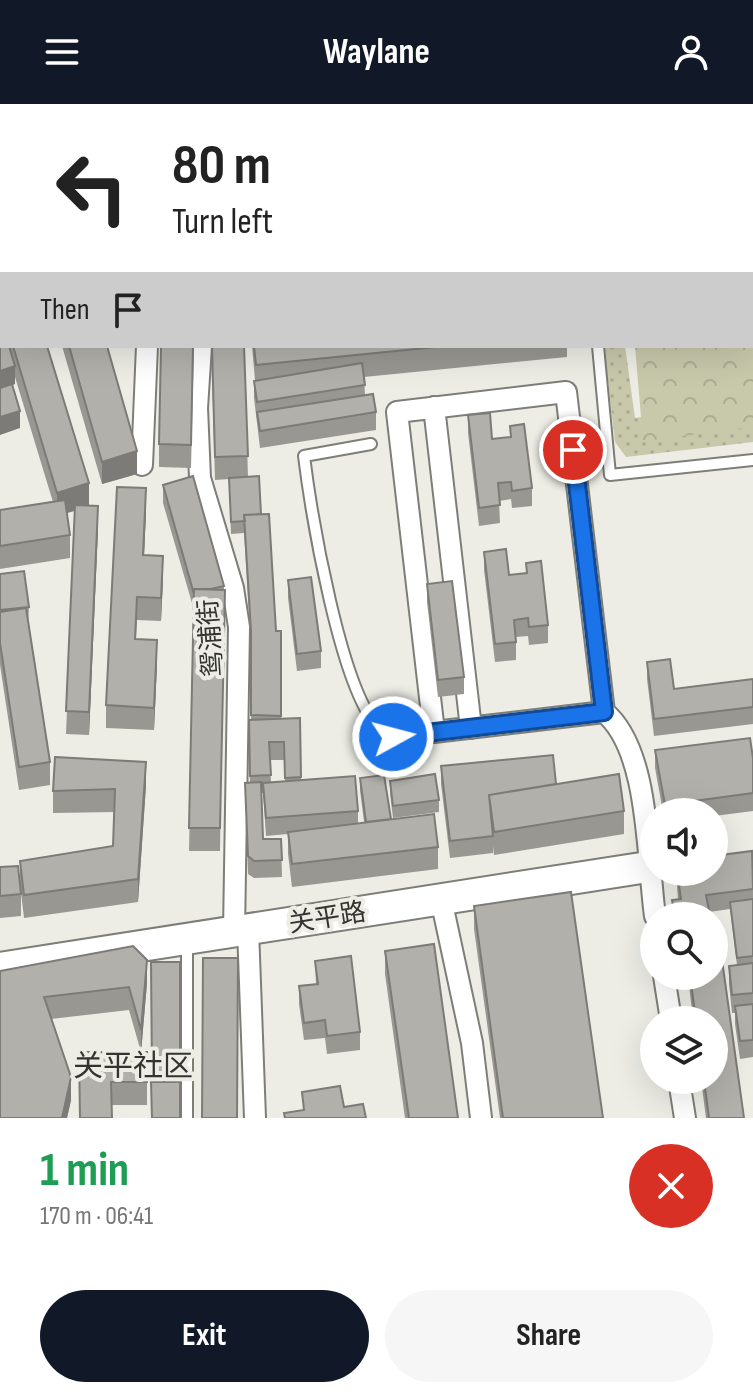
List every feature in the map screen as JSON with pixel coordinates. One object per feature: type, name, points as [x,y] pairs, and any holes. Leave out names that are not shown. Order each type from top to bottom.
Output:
[{"type":"street","points":[[142,465],[147,348]]},
{"type":"street","name":"鸳浦街","points":[[201,348],[197,408],[200,478],[233,588],[239,627],[241,930],[255,1118]]},
{"type":"street","points":[[604,712],[434,732],[397,412],[566,392],[604,712],[615,721],[631,749],[642,798]]},
{"type":"street","points":[[434,407],[471,728]]},
{"type":"street","name":"关平路","points":[[0,968],[640,869]]},
{"type":"street","points":[[441,899],[472,1043],[481,1118]]},
{"type":"street","points":[[681,1094],[685,1118]]},
{"type":"lane","points":[[598,348],[610,475],[753,460]]},
{"type":"lane","points":[[371,444],[304,456],[309,498],[340,643],[372,720],[382,732],[406,737],[434,732]]},
{"type":"lane","points":[[187,938],[187,1118]]},
{"type":"green space","points":[[604,348],[625,348],[635,418],[646,416],[748,348],[753,348],[753,442],[626,457],[615,442]]},
{"type":"green space","points":[[635,348],[753,348],[753,427],[643,441]]},
{"type":"building","points":[[0,348],[10,348],[15,366],[0,371]]},
{"type":"building","points":[[14,348],[48,348],[89,483],[57,493]]},
{"type":"building","points":[[70,348],[108,348],[137,451],[102,462]]},
{"type":"building","points":[[161,348],[193,348],[191,445],[159,444]]},
{"type":"building","points":[[212,348],[244,348],[248,456],[215,457]]},
{"type":"building","points":[[254,348],[426,348],[256,365]]},
{"type":"building","points":[[362,363],[365,385],[257,402],[254,381]]},
{"type":"building","points":[[12,384],[20,411],[0,417],[0,388]]},
{"type":"building","points":[[373,394],[376,412],[260,431],[257,412]]},
{"type":"building","points":[[490,413],[492,439],[511,437],[510,426],[524,424],[532,488],[512,491],[511,482],[498,483],[500,505],[479,508],[468,415]]},
{"type":"building","points":[[193,476],[224,586],[194,589],[194,594],[163,485]]},
{"type":"building","points":[[259,476],[261,514],[244,515],[245,521],[231,522],[229,478]]},
{"type":"building","points":[[117,487],[146,488],[143,555],[163,556],[161,598],[137,597],[135,639],[157,640],[154,708],[106,705]]},
{"type":"building","points":[[65,500],[70,535],[0,546],[0,510]]},
{"type":"building","points":[[75,505],[98,506],[89,712],[66,711]]},
{"type":"building","points":[[269,514],[276,631],[281,631],[281,716],[251,715],[251,631],[244,515]]},
{"type":"building","points":[[506,549],[509,575],[527,573],[526,563],[541,561],[548,625],[529,627],[528,618],[514,620],[516,642],[495,644],[484,552]]},
{"type":"building","points":[[24,571],[29,607],[0,610],[0,574]]},
{"type":"building","points":[[311,577],[321,651],[297,654],[288,580]]},
{"type":"building","points":[[452,581],[464,677],[438,680],[427,584]]},
{"type":"building","points":[[194,589],[225,590],[220,828],[189,828]]},
{"type":"building","points":[[26,608],[50,762],[19,767],[0,643],[0,612]]},
{"type":"building","points":[[670,659],[674,689],[753,679],[753,707],[654,719],[647,662]]},
{"type":"building","points":[[300,718],[301,777],[285,778],[284,742],[269,742],[271,775],[250,776],[249,720]]},
{"type":"building","points":[[750,738],[753,793],[716,798],[664,798],[655,750]]},
{"type":"building","points":[[553,755],[556,784],[489,795],[493,836],[450,841],[441,766]]},
{"type":"building","points":[[55,757],[146,762],[138,879],[24,895],[20,861],[113,846],[115,789],[53,791]]},
{"type":"building","points":[[435,774],[439,800],[393,806],[390,781]]},
{"type":"building","points":[[619,774],[624,811],[494,832],[489,795]]},
{"type":"building","points":[[384,775],[391,819],[366,822],[360,778]]},
{"type":"building","points":[[355,776],[358,811],[266,818],[263,783]]},
{"type":"building","points":[[261,782],[263,839],[281,839],[282,860],[254,861],[248,856],[245,783]]},
{"type":"building","points":[[434,814],[438,847],[292,864],[288,832]]},
{"type":"building","points":[[752,851],[753,889],[706,895],[707,902],[672,902],[681,899],[679,886],[728,886],[728,854]]},
{"type":"building","points":[[18,866],[21,894],[0,896],[0,867]]},
{"type":"building","points":[[571,892],[603,1118],[503,1118],[474,906]]},
{"type":"building","points":[[753,899],[753,956],[737,958],[730,902]]},
{"type":"building","points":[[434,944],[458,1118],[409,1118],[385,951]]},
{"type":"building","points":[[133,946],[147,960],[141,1030],[129,987],[44,997],[71,1077],[62,1118],[0,1118],[0,971]]},
{"type":"building","points":[[351,956],[360,1032],[327,1036],[325,1020],[304,1023],[299,986],[318,984],[315,961]]},
{"type":"building","points":[[203,958],[238,958],[237,1118],[202,1118]]},
{"type":"building","points":[[151,962],[180,962],[180,1075],[152,1075]]},
{"type":"building","points":[[753,963],[753,993],[732,995],[729,966]]},
{"type":"building","points":[[692,990],[726,990],[744,1118],[709,1118],[706,1094],[728,1094],[728,1006],[694,1006]]},
{"type":"building","points":[[753,1004],[753,1040],[740,1041],[735,1006]]},
{"type":"building","points":[[79,1052],[147,1052],[147,1082],[111,1082],[112,1118],[80,1118]]},
{"type":"building","points":[[151,1082],[180,1082],[180,1118],[152,1118]]},
{"type":"building","points":[[340,1086],[344,1107],[363,1104],[366,1118],[285,1118],[284,1113],[304,1110],[302,1092]]},
{"type":"district","name":"关平社区","points":[[133,1066]]},
{"type":"route","points":[[393,737],[604,712],[573,450]]}]
